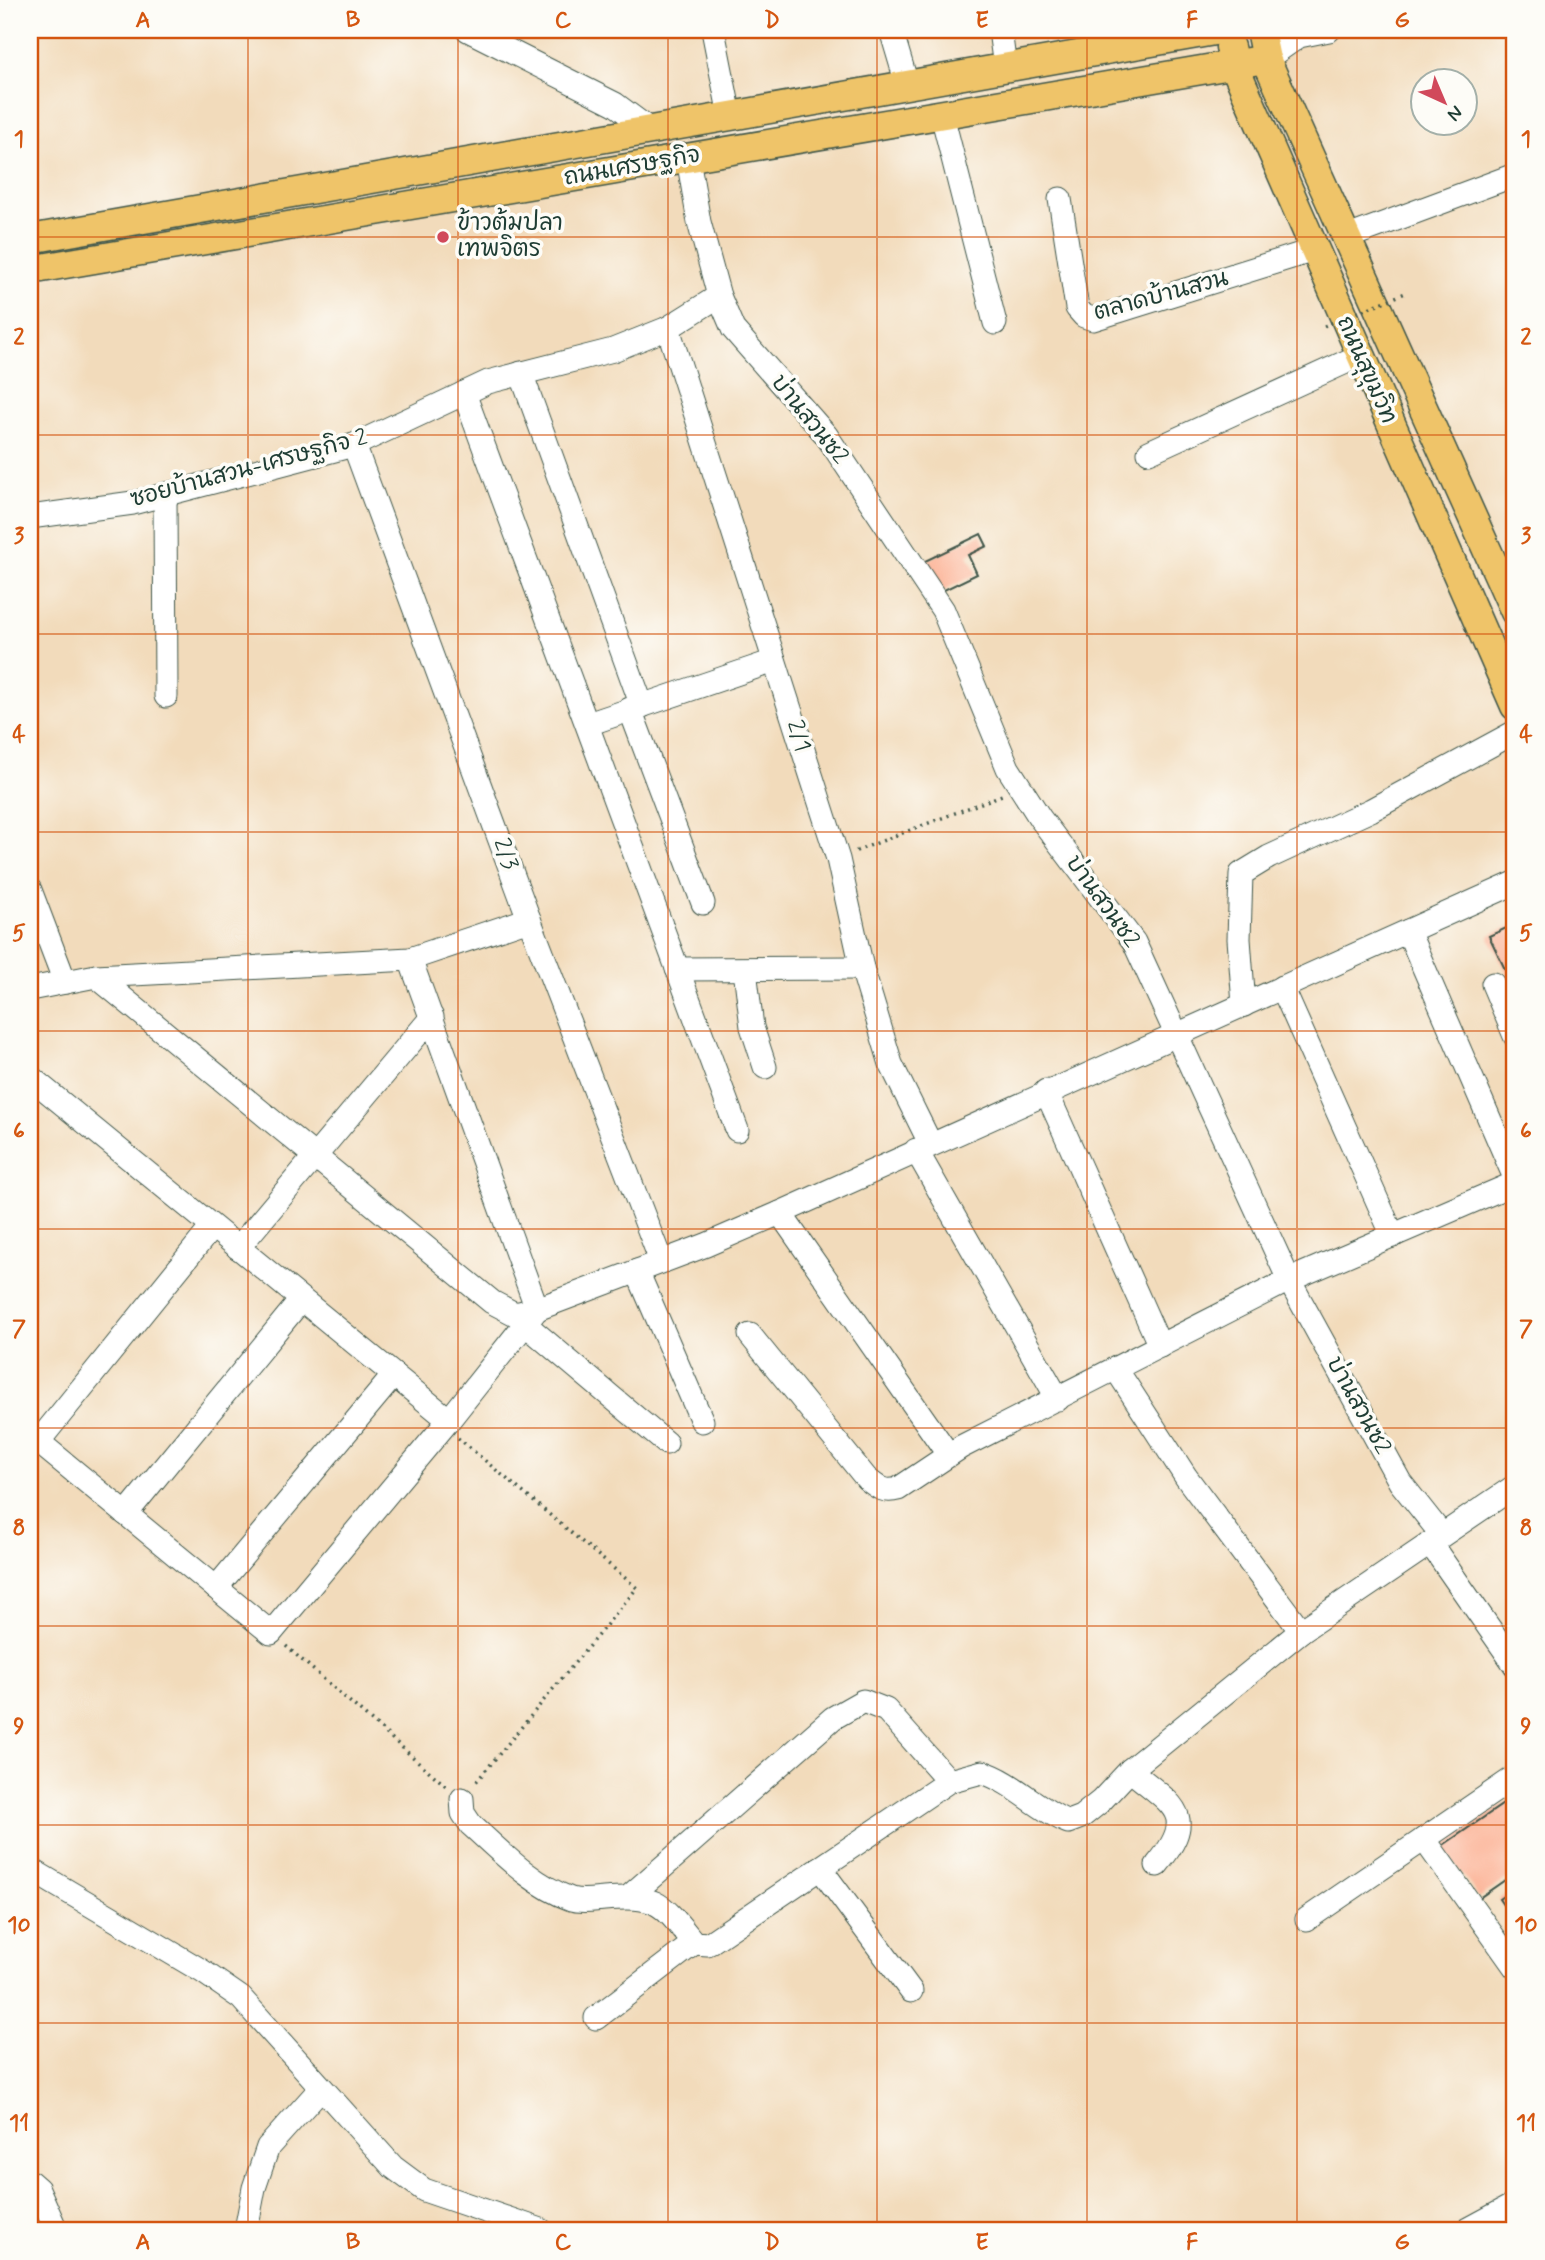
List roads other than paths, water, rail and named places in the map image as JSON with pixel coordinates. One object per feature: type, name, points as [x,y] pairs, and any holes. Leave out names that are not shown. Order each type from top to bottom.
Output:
[{"type":"main road","name":"ถนนเศรษฐกิจ","points":[[30,239],[1223,30]]},
{"type":"main road","name":"ถนนสุขุมวิท","points":[[1223,30],[1234,65],[1359,356],[1515,706]]},
{"type":"main road","name":"ถนนสุขุมวิท","points":[[1260,30],[1266,59],[1515,612]]},
{"type":"main road","name":"ถนนเศรษฐกิจ","points":[[30,270],[1266,59]]},
{"type":"street","points":[[468,30],[615,104],[650,130]]},
{"type":"street","points":[[713,30],[730,116]]},
{"type":"street","points":[[891,30],[907,85]]},
{"type":"street","points":[[1000,30],[1005,68]]},
{"type":"street","points":[[1275,30],[1299,36]]},
{"type":"street","points":[[1266,59],[1299,36],[1329,30]]},
{"type":"street","points":[[942,115],[995,323]]},
{"type":"street","points":[[688,158],[699,222],[719,296]]},
{"type":"street","points":[[1348,237],[1512,176]]},
{"type":"street","name":"ตลาดบ้านสวน","points":[[1060,199],[1077,308],[1084,316],[1093,319],[1314,250]]},
{"type":"street","name":"ซอยบ้านสวน-เศรษฐกิจ 2","points":[[30,517],[133,503],[354,445],[488,382],[613,350],[668,328],[719,296]]},
{"type":"street","name":"บ่านสวนซ2","points":[[719,296],[733,329],[826,435],[943,610],[1008,768],[1134,942],[1289,1280],[1400,1482],[1515,1665]]},
{"type":"street","name":"2/1","points":[[668,328],[838,859],[862,968],[891,1064],[923,1147],[1058,1399]]},
{"type":"street","points":[[1149,452],[1359,356]]},
{"type":"street","points":[[521,373],[703,903]]},
{"type":"street","points":[[464,393],[737,1130]]},
{"type":"street","name":"2/3","points":[[354,445],[529,919],[661,1261]]},
{"type":"street","points":[[164,494],[166,696]]},
{"type":"street","points":[[588,724],[774,661]]},
{"type":"street","points":[[1244,1005],[1239,939],[1241,874],[1269,857],[1371,810],[1515,732]]},
{"type":"street","points":[[212,1227],[34,1439],[271,1633],[447,1423],[531,1316],[780,1213],[1046,1091],[1515,883]]},
{"type":"street","points":[[30,890],[65,982]]},
{"type":"street","points":[[30,989],[96,976],[411,960],[529,919]]},
{"type":"street","points":[[1408,931],[1515,1178]]},
{"type":"street","points":[[411,960],[531,1316],[666,1443]]},
{"type":"street","points":[[677,969],[862,968]]},
{"type":"street","points":[[745,970],[752,1027],[765,1067]]},
{"type":"street","points":[[96,976],[492,1302],[515,1314],[531,1316]]},
{"type":"street","points":[[1493,984],[1515,1036]]},
{"type":"street","points":[[1282,986],[1393,1237]]},
{"type":"street","points":[[238,1248],[432,1017]]},
{"type":"street","points":[[30,1077],[394,1375],[447,1423]]},
{"type":"street","points":[[1046,1091],[1160,1346]]},
{"type":"street","points":[[750,1335],[866,1478],[882,1490],[898,1489],[948,1454],[1289,1280],[1515,1183]]},
{"type":"street","points":[[780,1213],[948,1454]]},
{"type":"street","points":[[637,1270],[702,1421]]},
{"type":"street","points":[[126,1514],[301,1300]]},
{"type":"street","points":[[1116,1369],[1186,1477],[1301,1631]]},
{"type":"street","points":[[216,1588],[394,1375]]},
{"type":"street","points":[[462,1799],[463,1813],[471,1825],[546,1887],[575,1900],[630,1896],[647,1899],[665,1908],[694,1942],[708,1944],[949,1781],[982,1772],[992,1775],[1068,1822],[1081,1817],[1101,1801],[1130,1770],[1301,1631],[1515,1486]]},
{"type":"street","points":[[630,1896],[833,1718],[863,1701],[886,1710],[949,1781]]},
{"type":"street","points":[[1130,1770],[1174,1807],[1179,1820],[1175,1843],[1157,1865]]},
{"type":"street","points":[[1307,1919],[1515,1777]]},
{"type":"street","points":[[1424,1839],[1515,1967]]},
{"type":"street","points":[[820,1868],[911,1991]]},
{"type":"street","points":[[30,1869],[202,1971],[241,1998],[393,2167],[424,2190],[541,2230]]},
{"type":"street","points":[[596,2018],[694,1942]]},
{"type":"street","points":[[246,2230],[254,2188],[268,2147],[321,2088]]},
{"type":"street","points":[[30,2182],[38,2189],[56,2230]]},
{"type":"street","points":[[1467,2230],[1515,2204]]},
{"type":"place","name":"ข้าวต้มปลา เทพจิตร","points":[[443,237]]}]
